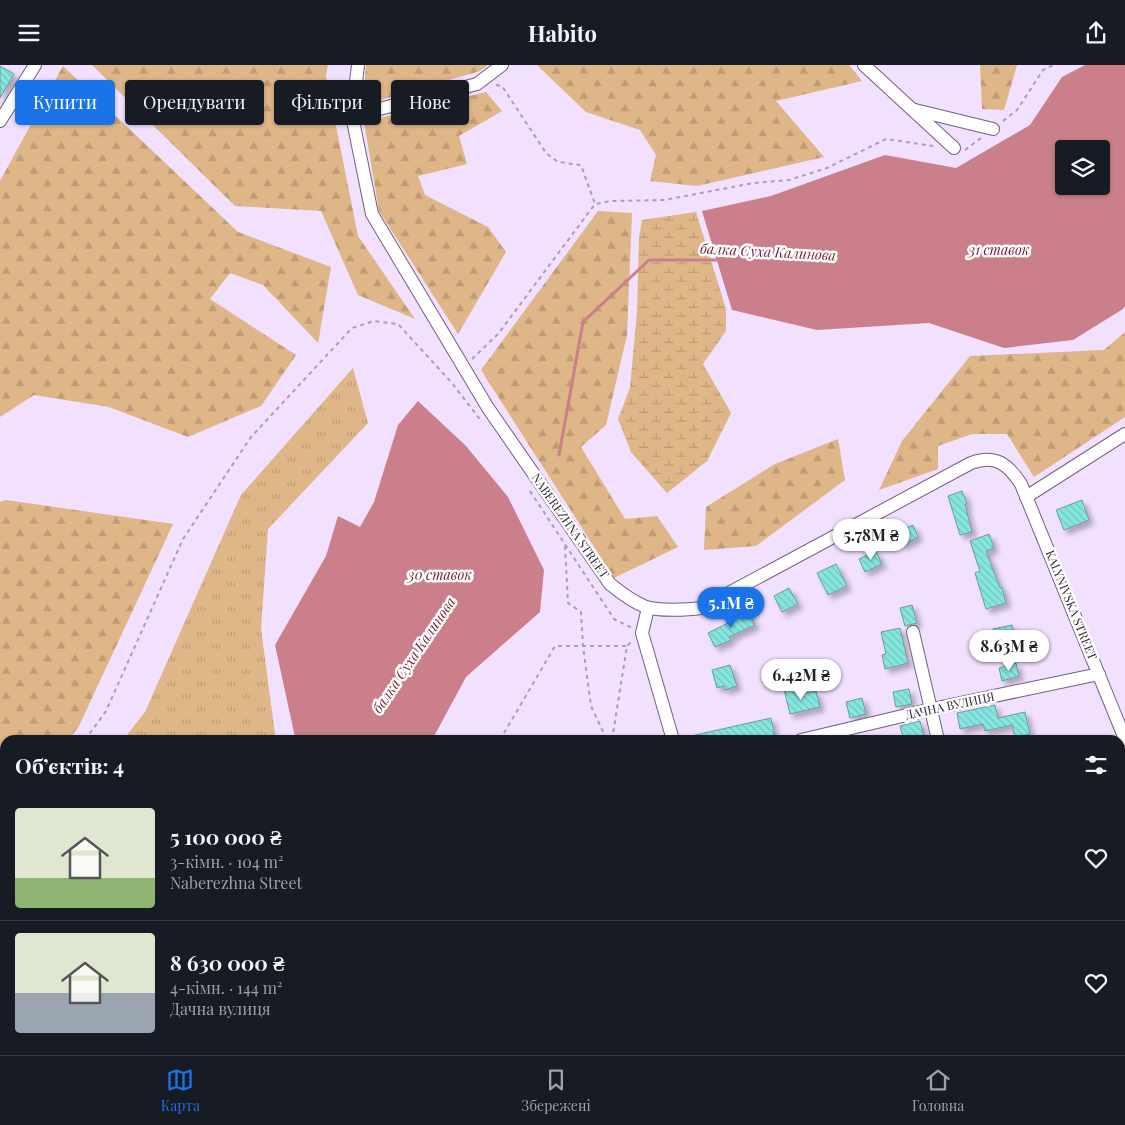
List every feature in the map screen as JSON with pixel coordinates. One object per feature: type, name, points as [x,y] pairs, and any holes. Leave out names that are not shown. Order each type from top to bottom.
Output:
[{"type":"street","points":[[0,121],[35,65]]},
{"type":"street","name":"NABEREZHNA STREET","points":[[356,80],[358,65]]},
{"type":"street","points":[[381,109],[477,84],[502,65]]},
{"type":"street","points":[[864,65],[954,149]]},
{"type":"street","points":[[912,110],[992,129]]},
{"type":"street","name":"NABEREZHNA STREET","points":[[354,125],[372,214],[488,408],[610,584],[628,598],[648,607],[690,610],[701,608],[971,463],[979,460],[997,461],[1006,465],[1013,472]]},
{"type":"street","points":[[1026,497],[1125,434]]},
{"type":"street","name":"KALYNIVSKA STREET","points":[[1013,472],[1026,497],[1123,735]]},
{"type":"street","points":[[648,607],[642,633],[673,735]]},
{"type":"street","points":[[913,632],[937,735]]},
{"type":"street","name":"ДАЧНА ВУЛИЦЯ","points":[[832,735],[932,709],[1099,673]]},
{"type":"path","points":[[464,368],[498,334],[595,203],[665,200],[754,183],[788,181],[828,168],[886,139],[966,150],[1017,110],[1044,70],[1053,65]]},
{"type":"path","points":[[477,84],[502,86],[546,153],[558,162],[581,165],[595,203]]},
{"type":"path","points":[[89,735],[106,711],[183,539],[252,437],[352,329],[374,321],[398,324],[452,383],[482,423]]},
{"type":"path","points":[[503,735],[555,646],[627,645],[642,633],[614,619],[528,488]]},
{"type":"path","points":[[565,546],[568,603],[581,612],[583,646],[591,706],[605,735]]},
{"type":"path","points":[[613,735],[627,645]]},
{"type":"green space","points":[[92,65],[328,65],[327,80],[274,80],[274,125],[336,125],[358,236],[415,319],[358,295],[321,211],[235,206],[153,125],[264,125],[264,80],[125,80],[125,98],[115,88],[115,80],[107,80]]},
{"type":"green space","points":[[366,65],[488,65],[480,71],[449,80],[391,80],[391,97],[381,100],[381,80],[365,80]]},
{"type":"green space","points":[[537,65],[849,65],[862,81],[776,101],[824,157],[697,186],[650,181],[656,155],[640,130],[586,112]]},
{"type":"green space","points":[[980,65],[1017,65],[1004,110],[982,109]]},
{"type":"green space","points":[[63,66],[78,80],[55,80]]},
{"type":"green space","points":[[486,92],[502,111],[459,136],[467,164],[418,176],[425,195],[488,227],[506,252],[458,334],[379,211],[365,125],[381,125],[381,118],[391,115],[391,125],[469,125],[469,96]]},
{"type":"green space","points":[[115,115],[238,232],[331,267],[318,343],[263,285],[230,273],[210,299],[296,355],[261,406],[188,437],[109,407],[34,395],[0,417],[0,181],[31,125],[115,125]]},
{"type":"green space","points":[[598,211],[632,213],[627,335],[606,425],[581,447],[625,519],[657,516],[678,547],[614,578],[481,370]]},
{"type":"green space","points":[[696,212],[726,309],[726,331],[703,364],[731,413],[707,461],[667,493],[631,452],[618,419],[630,388],[637,311],[639,238],[642,220]]},
{"type":"green space","points":[[1125,332],[1125,417],[1034,477],[1007,434],[972,434],[938,446],[938,469],[879,490],[902,441],[970,356],[1104,350]]},
{"type":"green space","points":[[353,368],[368,423],[268,529],[261,629],[275,735],[127,735],[145,712],[241,495]]},
{"type":"green space","points":[[838,439],[845,480],[756,546],[704,550],[706,507],[775,464]]},
{"type":"green space","points":[[6,500],[173,524],[78,728],[72,735],[0,735],[0,502]]},
{"type":"water","name":"31 ставок","points":[[1085,65],[1125,65],[1125,306],[1123,309],[1073,340],[1004,348],[929,323],[817,330],[732,310],[702,211],[771,196],[885,155],[956,168],[1030,125],[1062,77]]},
{"type":"water","name":"30 ставок","points":[[418,401],[466,446],[508,497],[544,570],[540,612],[466,677],[435,735],[295,735],[275,645],[326,556],[338,516],[360,527],[374,502],[398,425]]},
{"type":"building","points":[[0,66],[14,74],[0,98]]},
{"type":"building","points":[[962,491],[967,504],[965,504],[972,532],[960,535],[948,496]]},
{"type":"building","points":[[1082,500],[1089,520],[1064,530],[1056,510]]},
{"type":"building","points":[[913,525],[918,537],[903,545],[897,532]]},
{"type":"building","points":[[989,534],[994,548],[986,551],[1000,588],[1002,587],[1006,603],[986,609],[975,573],[980,571],[970,541]]},
{"type":"building","points":[[876,551],[882,564],[865,572],[859,559]]},
{"type":"building","points":[[836,564],[847,586],[828,595],[817,573]]},
{"type":"building","points":[[789,588],[798,604],[782,612],[774,596]]},
{"type":"building","points":[[912,605],[917,623],[905,626],[900,608]]},
{"type":"building","points":[[748,611],[755,625],[729,637],[731,640],[715,647],[708,633]]},
{"type":"building","points":[[1012,625],[1017,647],[1004,650],[1003,646],[997,647],[993,629]]},
{"type":"building","points":[[900,628],[908,663],[885,669],[882,655],[886,654],[881,632]]},
{"type":"building","points":[[1016,663],[1019,676],[1002,681],[999,668]]},
{"type":"building","points":[[730,665],[737,686],[725,690],[724,686],[717,688],[712,670]]},
{"type":"building","points":[[796,686],[798,695],[816,691],[820,707],[790,714],[784,689]]},
{"type":"building","points":[[909,689],[912,704],[896,707],[893,692]]},
{"type":"building","points":[[862,698],[866,714],[850,718],[846,702]]},
{"type":"building","points":[[995,705],[998,718],[1025,712],[1030,734],[1014,735],[1012,725],[985,731],[983,724],[960,729],[957,713]]},
{"type":"building","points":[[771,718],[775,735],[695,735]]},
{"type":"building","points":[[920,721],[924,735],[903,735],[900,726]]},
{"type":"waterway","name":"балка Суха Калинова","points":[[559,455],[583,322],[649,260],[720,260]]}]
